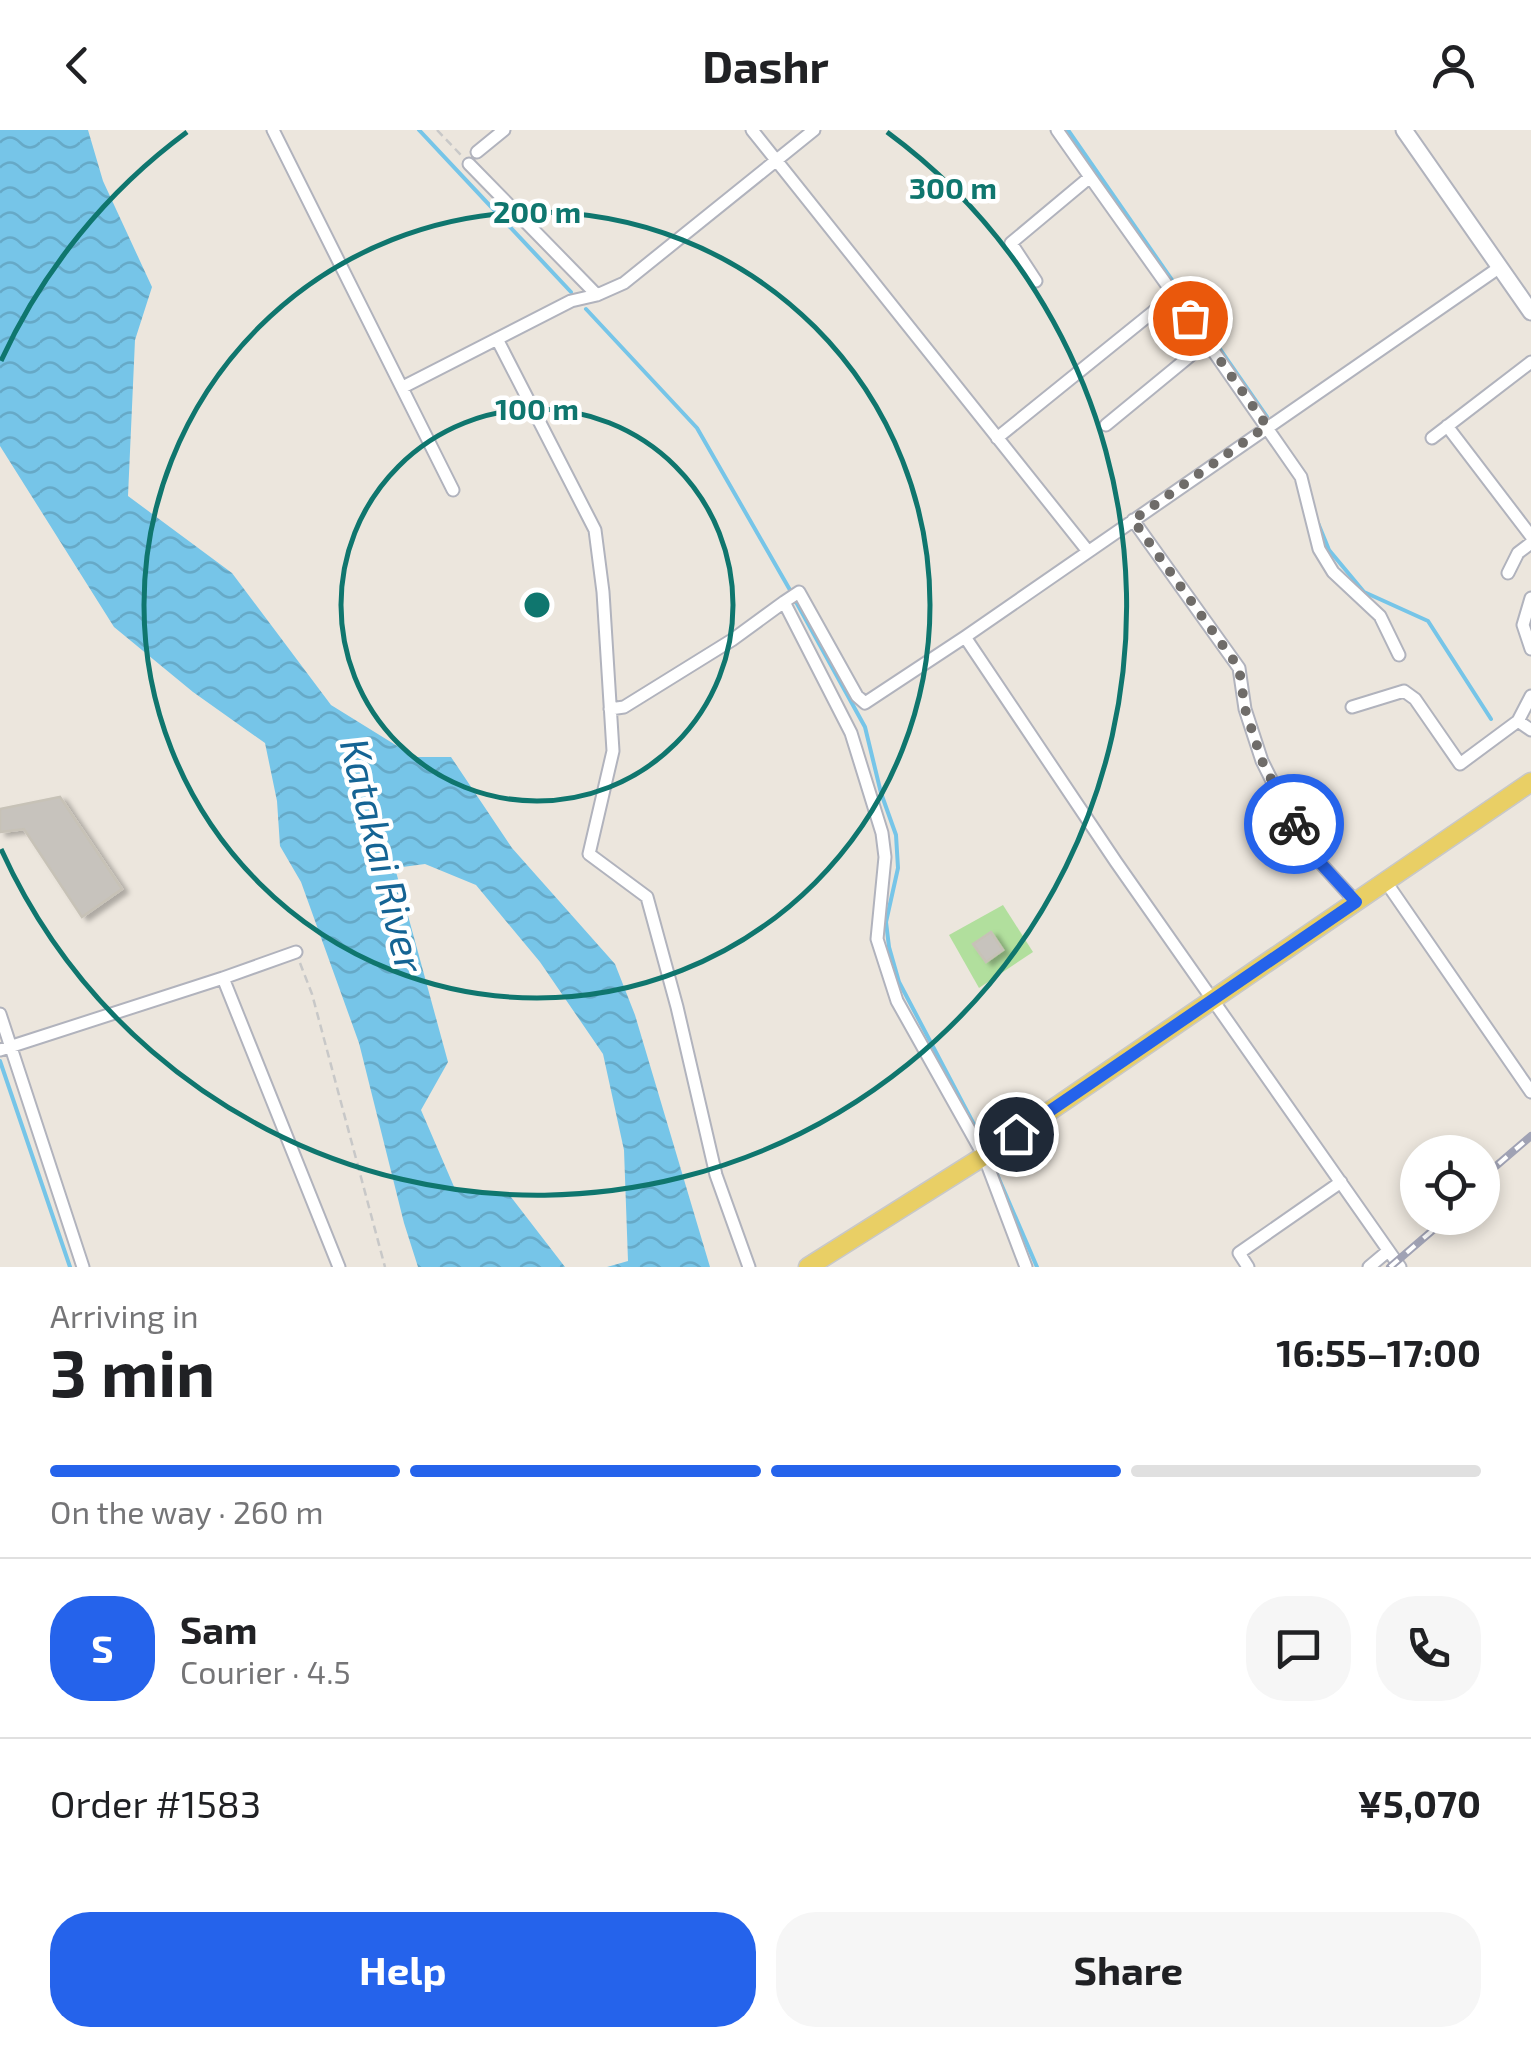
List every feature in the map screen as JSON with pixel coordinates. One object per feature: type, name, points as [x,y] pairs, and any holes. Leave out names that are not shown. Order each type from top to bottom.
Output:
[{"type":"main road","points":[[1404,130],[1531,312]]},
{"type":"main road","points":[[808,1267],[984,1156],[1531,782]]},
{"type":"street","points":[[272,130],[453,490]]},
{"type":"street","points":[[477,152],[504,130]]},
{"type":"street","points":[[752,130],[1087,550]]},
{"type":"street","points":[[402,387],[571,301],[597,295],[624,282],[814,130]]},
{"type":"street","points":[[1058,130],[1301,477],[1319,548],[1333,572],[1380,616],[1399,655]]},
{"type":"street","points":[[468,164],[597,295]]},
{"type":"street","points":[[1036,281],[1011,243],[1090,177]]},
{"type":"street","points":[[610,709],[624,707],[732,640],[799,592],[864,702],[965,637],[1500,267]]},
{"type":"street","points":[[998,438],[1174,295]]},
{"type":"street","points":[[497,339],[595,530],[613,751],[590,854],[647,896],[716,1175],[749,1267]]},
{"type":"street","points":[[1106,425],[1207,342]]},
{"type":"street","points":[[1432,438],[1531,362]]},
{"type":"street","points":[[1447,426],[1531,540],[1518,553],[1508,574]]},
{"type":"street","points":[[1133,520],[1239,668],[1245,709],[1262,761],[1304,845],[1356,902]]},
{"type":"street","points":[[1531,598],[1523,626],[1531,649]]},
{"type":"street","points":[[784,602],[851,732],[882,833],[885,857],[877,939],[897,1001],[984,1156],[1026,1267]]},
{"type":"street","points":[[965,637],[1116,862],[1400,1267]]},
{"type":"street","points":[[1352,707],[1404,691],[1415,700],[1460,764],[1516,722],[1531,696]]},
{"type":"street","points":[[1516,722],[1531,730]]},
{"type":"street","points":[[1386,882],[1531,1092]]},
{"type":"street","points":[[5,1049],[296,952]]},
{"type":"street","points":[[223,978],[339,1267]]},
{"type":"street","points":[[0,1014],[5,1049],[83,1267]]},
{"type":"street","points":[[1248,1267],[1238,1253],[1340,1182]]},
{"type":"street","points":[[1369,1267],[1388,1250]]},
{"type":"path","points":[[436,130],[468,164]]},
{"type":"path","points":[[296,952],[312,994],[386,1267]]},
{"type":"green space","points":[[1003,905],[1033,952],[979,988],[949,935]]},
{"type":"water","name":"Katakai River","points":[[0,130],[88,130],[103,181],[152,287],[135,340],[128,496],[232,573],[331,705],[415,757],[451,757],[512,848],[615,964],[635,1015],[710,1267],[607,1267],[628,1261],[624,1150],[603,1054],[540,962],[476,885],[425,864],[395,868],[448,1062],[421,1110],[455,1189],[511,1197],[565,1267],[418,1267],[359,1043],[301,882],[280,846],[277,801],[265,743],[193,692],[114,627],[0,446]]},
{"type":"building","points":[[60,797],[122,889],[82,917],[24,829],[0,832],[0,809]]},
{"type":"building","points":[[991,932],[1003,950],[986,962],[973,944]]},
{"type":"waterway","points":[[419,130],[571,292]]},
{"type":"waterway","points":[[1068,130],[1267,417]]},
{"type":"waterway","points":[[586,309],[697,428],[790,590]]},
{"type":"waterway","points":[[1318,523],[1329,550],[1364,592],[1428,621],[1491,719]]},
{"type":"waterway","points":[[795,600],[865,727],[896,835],[898,868],[886,922],[899,982],[979,1134]]},
{"type":"waterway","points":[[0,1061],[70,1267]]},
{"type":"waterway","points":[[996,1172],[1037,1267]]},
{"type":"railway","points":[[1500,1163],[1531,1136]]},
{"type":"railway","points":[[1390,1267],[1427,1235]]},
{"type":"way so far","points":[[1190,318],[1267,426],[1133,520],[1239,668],[1245,709],[1262,761],[1294,824]]},
{"type":"route","points":[[1016,1134],[1356,902],[1304,845],[1294,824]]}]
